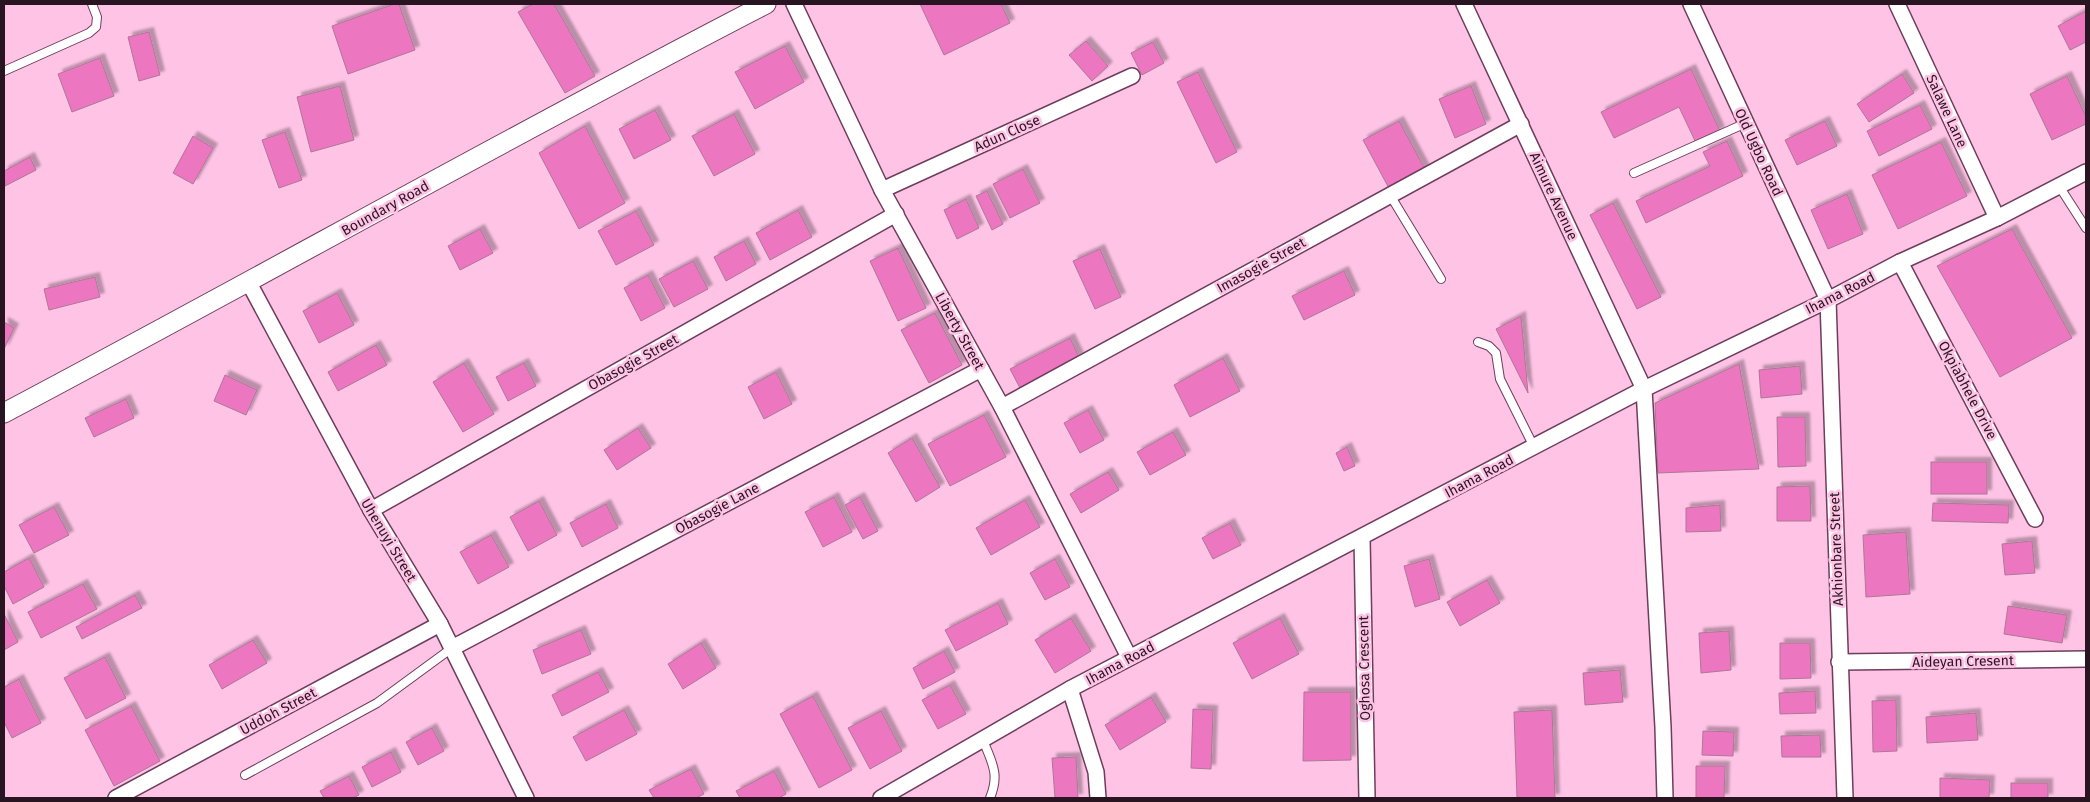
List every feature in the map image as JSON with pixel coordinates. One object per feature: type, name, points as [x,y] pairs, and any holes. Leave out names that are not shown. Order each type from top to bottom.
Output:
[{"type":"street","name":"Boundary Road","points":[[4,413],[249,283],[621,78],[766,4]]},
{"type":"street","name":"Liberty Street","points":[[794,4],[882,190],[1002,407],[1129,658]]},
{"type":"street","name":"Aimure Avenue","points":[[1464,4],[1644,389]]},
{"type":"street","name":"Old Ugbo Road","points":[[1691,4],[1828,300]]},
{"type":"street","name":"Salawe Lane","points":[[1896,4],[1996,218]]},
{"type":"street","name":"Adun Close","points":[[882,190],[1132,76]]},
{"type":"street","name":"Imasogie Street","points":[[1002,407],[1521,124]]},
{"type":"street","name":"Ihama Road","points":[[881,798],[1070,689],[1644,389],[1828,300],[1900,262],[1996,218],[2086,172]]},
{"type":"street","name":"Obasogie Street","points":[[371,510],[896,214]]},
{"type":"street","name":"Okpiabhele Drive","points":[[1900,262],[2036,519]]},
{"type":"street","name":"Uhenuyi Street","points":[[249,283],[371,510],[440,624],[526,798]]},
{"type":"street","name":"Akhionbare Street","points":[[1828,300],[1845,798]]},
{"type":"street","name":"Obasogie Lane","points":[[452,648],[981,368]]},
{"type":"street","points":[[1644,389],[1664,727],[1665,798]]},
{"type":"street","name":"Oghosa Crescent","points":[[1362,538],[1367,798]]},
{"type":"street","name":"Uddoh Street","points":[[116,798],[440,624]]},
{"type":"street","name":"Aideyan Cresent","points":[[1840,662],[2086,659]]},
{"type":"street","points":[[1070,689],[1096,772],[1098,798]]},
{"type":"lane","points":[[4,70],[90,33],[96,28],[97,22],[92,4]]},
{"type":"lane","points":[[1634,173],[1746,123]]},
{"type":"lane","points":[[2059,186],[2086,228]]},
{"type":"lane","points":[[1390,195],[1441,279]]},
{"type":"lane","points":[[1478,342],[1489,346],[1496,354],[1500,379],[1534,447]]},
{"type":"lane","points":[[245,775],[377,702],[452,648]]},
{"type":"lane","points":[[982,740],[995,770],[996,784],[990,798]]},
{"type":"building","points":[[394,4],[399,4],[415,50],[348,74],[332,26]]},
{"type":"building","points":[[533,4],[554,4],[595,76],[565,93],[518,12]]},
{"type":"building","points":[[920,4],[1001,4],[1010,23],[944,55]]},
{"type":"building","points":[[2086,11],[2086,42],[2070,50],[2058,26]]},
{"type":"building","points":[[149,32],[160,75],[139,81],[128,37]]},
{"type":"building","points":[[1086,41],[1108,66],[1092,81],[1069,55]]},
{"type":"building","points":[[1153,42],[1164,63],[1142,75],[1131,53]]},
{"type":"building","points":[[785,46],[804,82],[755,109],[735,72]]},
{"type":"building","points":[[100,58],[114,96],[72,112],[58,74]]},
{"type":"building","points":[[1691,69],[1720,131],[1696,143],[1679,107],[1614,138],[1601,112]]},
{"type":"building","points":[[1198,72],[1237,152],[1216,163],[1177,82]]},
{"type":"building","points":[[1902,74],[1914,93],[1869,122],[1857,104]]},
{"type":"building","points":[[2067,76],[2086,117],[2086,124],[2052,140],[2030,94]]},
{"type":"building","points":[[340,86],[354,140],[311,152],[297,97]]},
{"type":"building","points":[[1471,86],[1486,124],[1455,138],[1439,99]]},
{"type":"building","points":[[1920,105],[1932,129],[1879,156],[1867,131]]},
{"type":"building","points":[[655,110],[671,140],[634,159],[619,129]]},
{"type":"building","points":[[734,114],[755,154],[714,176],[692,136]]},
{"type":"building","points":[[1399,121],[1427,173],[1391,192],[1363,140]]},
{"type":"building","points":[[1825,121],[1837,146],[1797,165],[1785,140]]},
{"type":"building","points":[[585,126],[625,203],[579,229],[539,153]]},
{"type":"building","points":[[285,132],[302,180],[279,188],[262,140]]},
{"type":"building","points":[[193,136],[213,148],[193,184],[173,173]]},
{"type":"building","points":[[1727,141],[1743,176],[1646,223],[1636,201],[1710,166],[1703,152]]},
{"type":"building","points":[[1941,142],[1967,196],[1898,229],[1872,175]]},
{"type":"building","points":[[30,157],[36,170],[5,186],[4,171]]},
{"type":"building","points":[[1023,169],[1040,203],[1010,218],[993,184]]},
{"type":"building","points":[[987,191],[1003,224],[992,230],[976,196]]},
{"type":"building","points":[[1847,194],[1863,234],[1828,249],[1811,210]]},
{"type":"building","points":[[966,199],[979,228],[957,239],[944,210]]},
{"type":"building","points":[[1613,203],[1661,297],[1637,309],[1590,215]]},
{"type":"building","points":[[798,210],[812,237],[770,260],[756,233]]},
{"type":"building","points":[[636,211],[654,245],[616,265],[598,231]]},
{"type":"building","points":[[480,229],[493,253],[460,270],[448,246]]},
{"type":"building","points":[[2012,229],[2072,338],[2000,377],[1937,266]]},
{"type":"building","points":[[744,241],[756,264],[726,281],[714,257]]},
{"type":"building","points":[[898,248],[926,308],[898,321],[870,261]]},
{"type":"building","points":[[1100,249],[1121,297],[1095,309],[1073,261]]},
{"type":"building","points":[[693,261],[708,289],[674,307],[659,279]]},
{"type":"building","points":[[1344,271],[1355,295],[1304,320],[1292,296]]},
{"type":"building","points":[[648,275],[665,308],[641,321],[624,288]]},
{"type":"building","points":[[95,277],[100,297],[49,310],[44,289]]},
{"type":"building","points":[[337,293],[354,325],[319,343],[303,311]]},
{"type":"building","points":[[935,313],[962,365],[929,383],[901,330]]},
{"type":"building","points":[[1521,316],[1528,393],[1496,329]]},
{"type":"building","points":[[4,322],[14,328],[4,349]]},
{"type":"building","points":[[1070,338],[1079,357],[1020,388],[1010,369]]},
{"type":"building","points":[[376,345],[387,365],[338,391],[328,372]]},
{"type":"building","points":[[1223,358],[1240,391],[1190,417],[1174,385]]},
{"type":"building","points":[[464,363],[494,414],[463,432],[433,382]]},
{"type":"building","points":[[524,363],[536,386],[508,401],[496,377]]},
{"type":"building","points":[[1739,364],[1759,469],[1658,473],[1655,403]]},
{"type":"building","points":[[1800,366],[1802,394],[1761,398],[1759,370]]},
{"type":"building","points":[[776,372],[792,404],[764,419],[748,387]]},
{"type":"building","points":[[225,375],[257,390],[246,415],[214,401]]},
{"type":"building","points":[[126,399],[134,418],[94,437],[85,418]]},
{"type":"building","points":[[1088,410],[1104,440],[1080,453],[1064,423]]},
{"type":"building","points":[[984,415],[1006,457],[950,486],[928,444]]},
{"type":"building","points":[[1777,417],[1805,417],[1806,466],[1778,467]]},
{"type":"building","points":[[638,428],[651,448],[617,470],[604,450]]},
{"type":"building","points":[[1173,432],[1186,455],[1150,475],[1137,452]]},
{"type":"building","points":[[912,438],[940,487],[916,502],[888,453]]},
{"type":"building","points":[[1347,447],[1355,466],[1344,471],[1336,453]]},
{"type":"building","points":[[1931,462],[1987,462],[1987,494],[1931,494]]},
{"type":"building","points":[[1108,472],[1119,490],[1081,513],[1070,494]]},
{"type":"building","points":[[1810,486],[1811,521],[1777,521],[1777,487]]},
{"type":"building","points":[[834,497],[852,532],[823,547],[805,512]]},
{"type":"building","points":[[860,497],[878,531],[863,539],[845,505]]},
{"type":"building","points":[[1025,500],[1040,527],[991,555],[976,528]]},
{"type":"building","points":[[539,501],[557,535],[528,551],[510,517]]},
{"type":"building","points":[[1933,503],[2009,505],[2008,523],[1932,521]]},
{"type":"building","points":[[606,504],[618,528],[582,547],[570,523]]},
{"type":"building","points":[[1720,505],[1721,531],[1686,532],[1686,508]]},
{"type":"building","points":[[54,507],[69,535],[34,553],[19,525]]},
{"type":"building","points":[[1230,523],[1241,545],[1213,559],[1202,538]]},
{"type":"building","points":[[1906,532],[1910,594],[1866,597],[1863,535]]},
{"type":"building","points":[[491,535],[509,567],[478,584],[460,552]]},
{"type":"building","points":[[2032,541],[2035,573],[2005,575],[2002,544]]},
{"type":"building","points":[[29,558],[44,587],[13,604],[4,586],[4,572]]},
{"type":"building","points":[[1055,559],[1070,587],[1045,600],[1030,573]]},
{"type":"building","points":[[1429,559],[1440,599],[1415,607],[1404,566]]},
{"type":"building","points":[[1487,580],[1500,603],[1460,626],[1447,602]]},
{"type":"building","points":[[83,584],[97,609],[41,638],[28,612]]},
{"type":"building","points":[[135,595],[142,608],[82,639],[76,627]]},
{"type":"building","points":[[998,603],[1008,624],[956,651],[945,630]]},
{"type":"building","points":[[2008,606],[2067,615],[2062,643],[2004,634]]},
{"type":"building","points":[[4,614],[18,642],[4,650]]},
{"type":"building","points":[[1071,618],[1091,651],[1055,673],[1035,640]]},
{"type":"building","points":[[1280,618],[1299,654],[1252,679],[1233,643]]},
{"type":"building","points":[[581,630],[591,654],[542,674],[533,650]]},
{"type":"building","points":[[1729,631],[1731,670],[1701,673],[1699,633]]},
{"type":"building","points":[[253,640],[267,663],[222,689],[209,665]]},
{"type":"building","points":[[701,643],[716,668],[683,689],[668,664]]},
{"type":"building","points":[[1780,643],[1810,643],[1811,678],[1780,679]]},
{"type":"building","points":[[944,651],[955,672],[923,689],[913,668]]},
{"type":"building","points":[[105,657],[126,698],[86,719],[64,678]]},
{"type":"building","points":[[1620,670],[1623,702],[1585,705],[1583,673]]},
{"type":"building","points":[[598,672],[609,692],[562,716],[552,695]]},
{"type":"building","points":[[19,679],[41,723],[12,738],[4,722],[4,687]]},
{"type":"building","points":[[950,685],[966,714],[938,729],[922,700]]},
{"type":"building","points":[[1815,691],[1816,713],[1780,714],[1779,693]]},
{"type":"building","points":[[1304,692],[1351,692],[1351,760],[1303,761]]},
{"type":"building","points":[[813,696],[852,770],[819,788],[780,714]]},
{"type":"building","points":[[1151,697],[1166,722],[1120,750],[1105,725]]},
{"type":"building","points":[[1896,700],[1897,751],[1873,752],[1872,701]]},
{"type":"building","points":[[131,706],[160,761],[114,786],[85,730]]},
{"type":"building","points":[[1193,709],[1213,710],[1211,769],[1191,768]]},
{"type":"building","points":[[624,710],[637,734],[586,761],[573,737]]},
{"type":"building","points":[[1552,710],[1555,798],[1517,798],[1514,712]]},
{"type":"building","points":[[881,711],[902,751],[870,769],[848,728]]},
{"type":"building","points":[[1976,713],[1978,740],[1927,743],[1926,717]]},
{"type":"building","points":[[432,728],[444,751],[418,765],[406,742]]},
{"type":"building","points":[[1703,731],[1734,732],[1733,756],[1702,755]]},
{"type":"building","points":[[1820,735],[1821,757],[1782,757],[1781,736]]},
{"type":"building","points":[[391,752],[401,772],[372,787],[362,767]]},
{"type":"building","points":[[1076,757],[1078,798],[1055,798],[1052,758]]},
{"type":"building","points":[[1696,766],[1725,766],[1724,798],[1696,798]]},
{"type":"building","points":[[691,769],[704,794],[696,798],[654,798],[649,790]]},
{"type":"building","points":[[774,771],[786,794],[779,798],[740,798],[736,791]]},
{"type":"building","points":[[349,776],[359,795],[353,798],[324,798],[320,791]]},
{"type":"building","points":[[1940,778],[1990,780],[1989,798],[1940,798]]},
{"type":"building","points":[[2011,783],[2048,783],[2048,798],[2011,798]]}]
